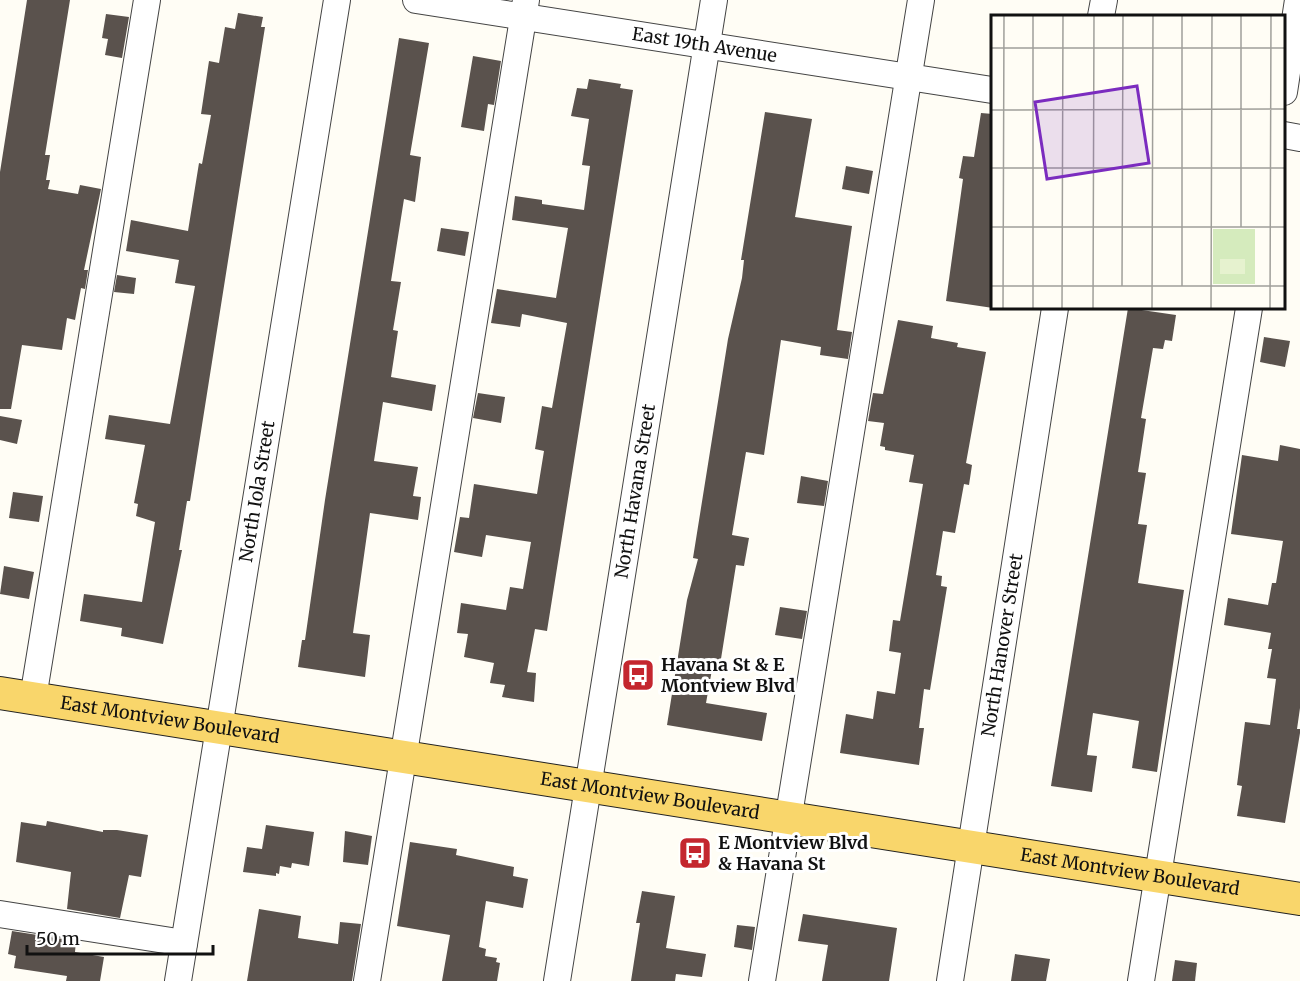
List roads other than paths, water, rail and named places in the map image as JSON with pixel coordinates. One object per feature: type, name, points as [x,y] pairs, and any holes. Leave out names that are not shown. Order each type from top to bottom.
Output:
[{"type":"main road","name":"East Montview Boulevard","points":[[0,693],[1300,898]]},
{"type":"street","points":[[33,698],[147,0]]},
{"type":"street","name":"North Iola Street","points":[[178,981],[337,0]]},
{"type":"street","name":"East 19th Avenue","points":[[416,0],[524,8],[707,45],[991,90]]},
{"type":"street","name":"North Havana Street","points":[[557,981],[714,0]]},
{"type":"street","points":[[762,981],[921,0]]},
{"type":"street","points":[[1101,15],[1104,0]]},
{"type":"street","points":[[1285,85],[1298,0]]},
{"type":"street","points":[[367,981],[524,8]]},
{"type":"street","points":[[1285,135],[1300,138]]},
{"type":"street","name":"North Hanover Street","points":[[950,981],[1056,309]]},
{"type":"street","points":[[1141,981],[1249,309]]},
{"type":"street","points":[[0,917],[184,944]]},
{"type":"place","name":"Havana St & E Montview Blvd","points":[[638,675]]},
{"type":"place","name":"E Montview Blvd & Havana St","points":[[695,853]]}]
